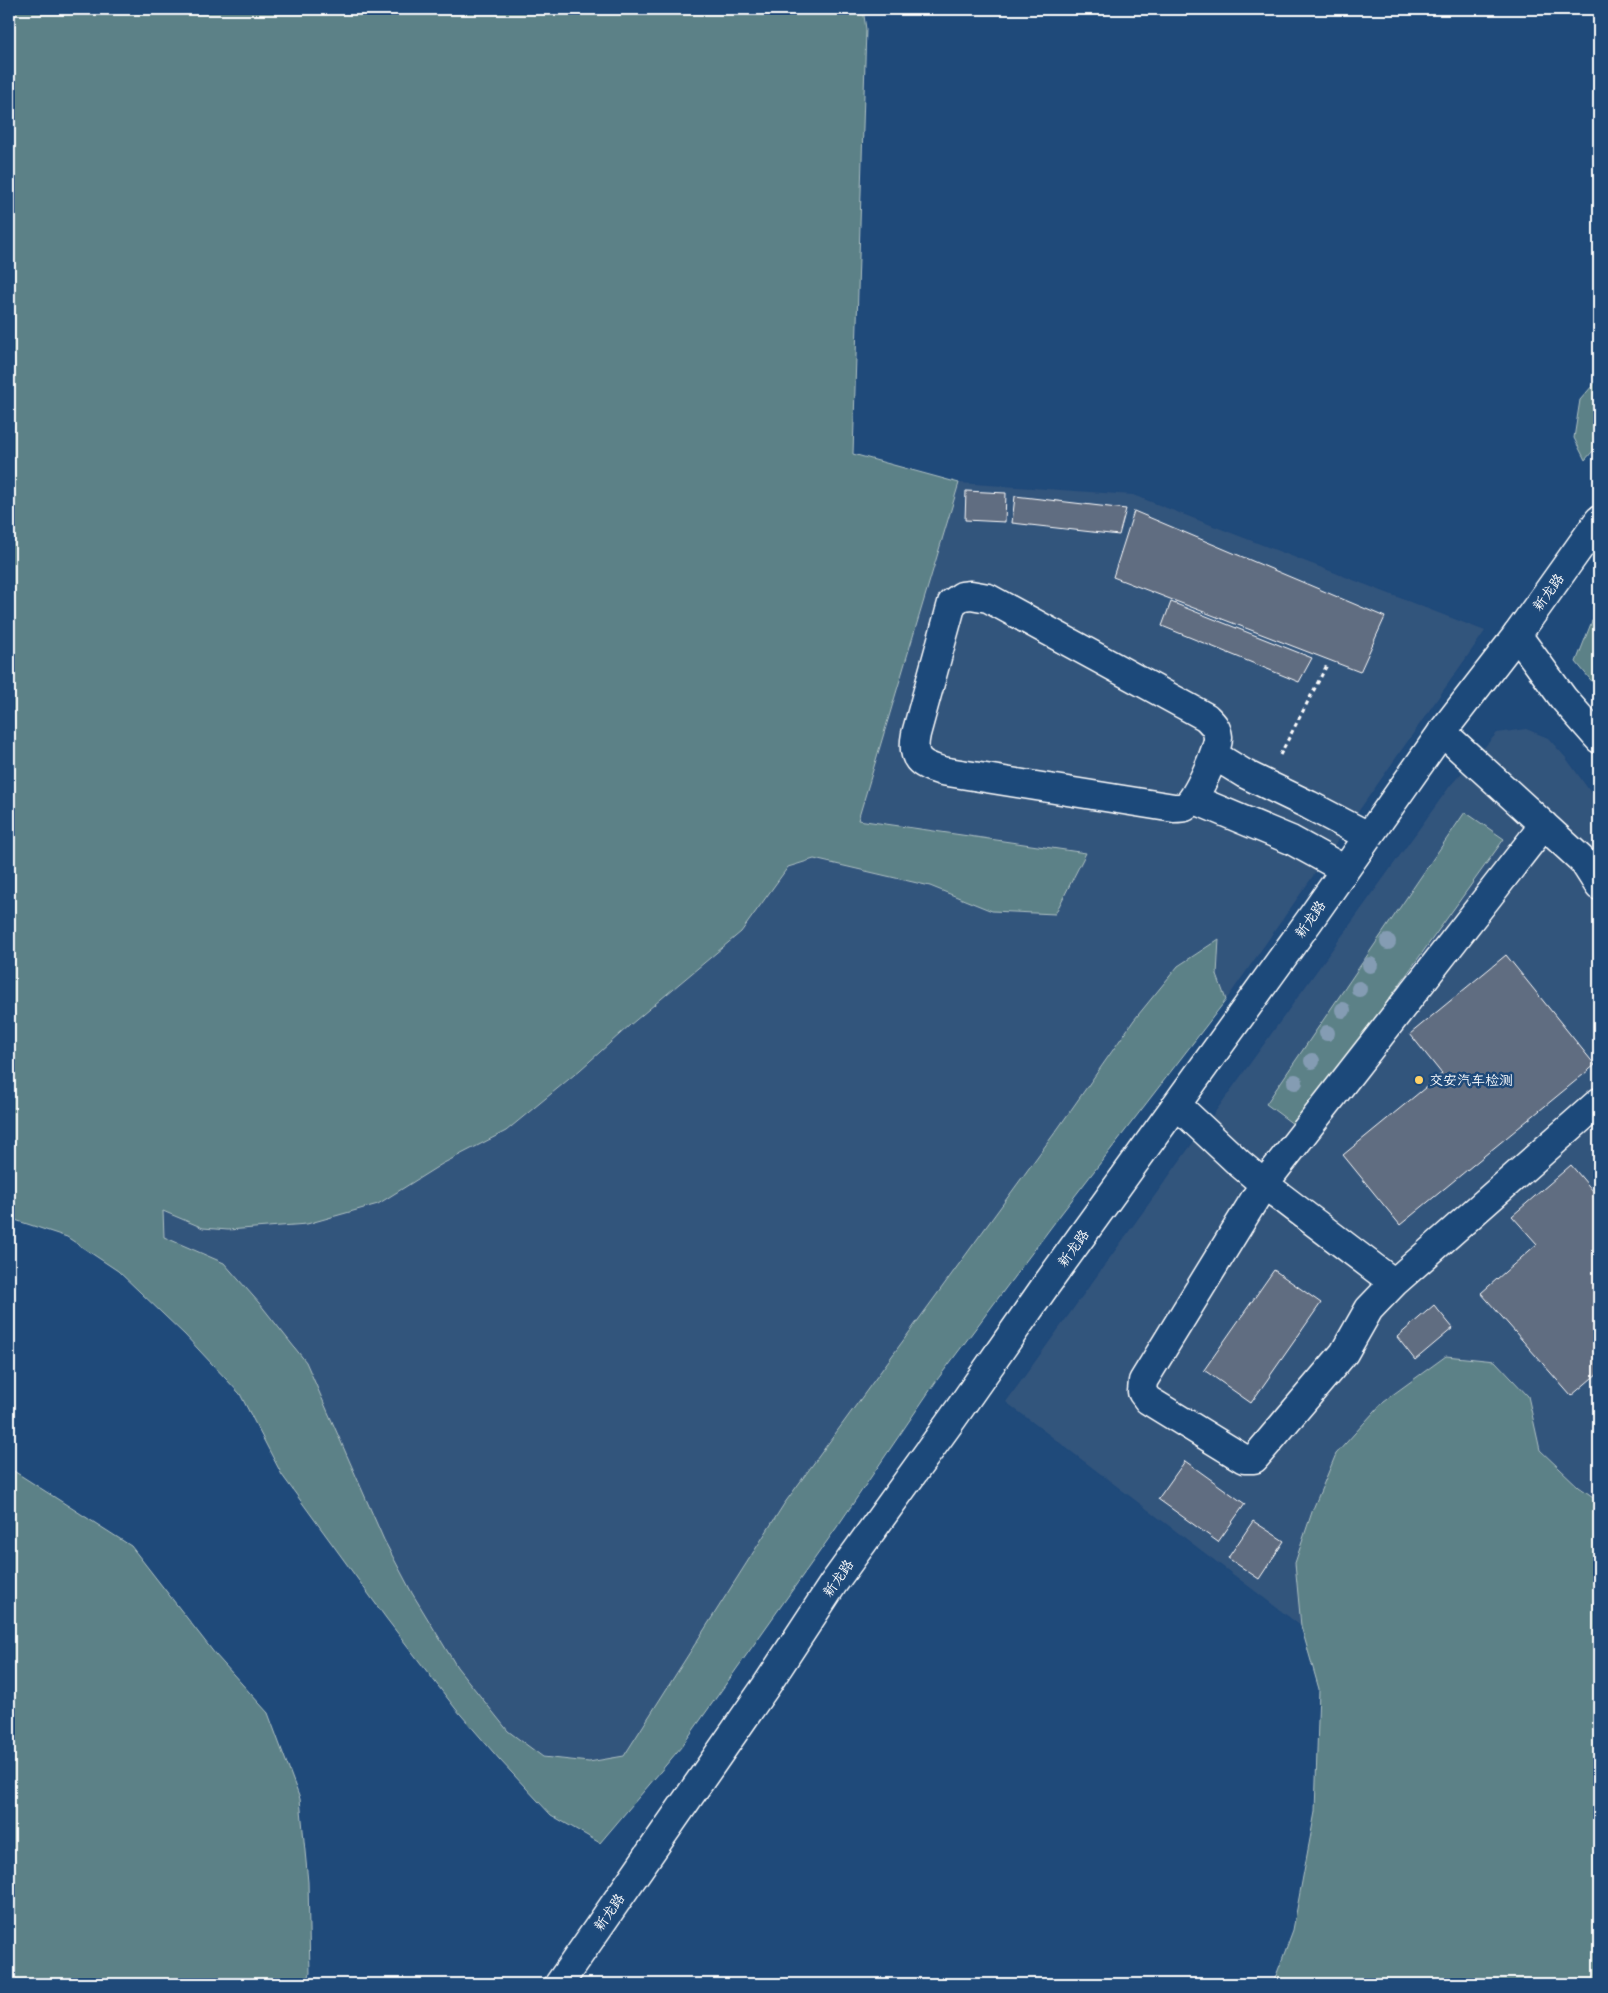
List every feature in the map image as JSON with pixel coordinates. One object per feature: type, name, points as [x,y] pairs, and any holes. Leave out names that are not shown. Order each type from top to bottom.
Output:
[{"type":"main road","name":"新龙路","points":[[1521,641],[1599,520]]},
{"type":"main road","name":"新龙路","points":[[576,1984],[642,1893],[964,1427],[1182,1110],[1344,869],[1599,543]]},
{"type":"main road","points":[[971,595],[988,598],[1206,717],[1215,726],[1218,739],[1214,755],[1193,799],[1185,807],[1174,808],[942,771],[929,767],[917,758],[913,749],[916,734],[952,603],[962,596],[971,595]]},
{"type":"main road","points":[[1521,641],[1563,698],[1599,739]]},
{"type":"main road","name":"新龙路","points":[[559,1984],[766,1686],[833,1584],[1182,1110],[1448,737]]},
{"type":"main road","points":[[1448,737],[1583,861],[1599,886]]},
{"type":"main road","points":[[1214,755],[1245,774],[1368,836]]},
{"type":"main road","points":[[1193,799],[1291,840],[1344,869]]},
{"type":"main road","points":[[1544,825],[1264,1184],[1143,1381],[1142,1392],[1148,1400],[1244,1459],[1254,1459],[1344,1353],[1369,1309],[1394,1283],[1599,1102]]},
{"type":"main road","points":[[1182,1110],[1264,1184],[1394,1283]]},
{"type":"path","points":[[1265,784],[1327,665]]},
{"type":"shaded area","points":[[959,483],[1133,495],[1485,631],[1226,1000],[1217,975],[1218,939],[1178,966],[1134,1020],[1059,1127],[784,1504],[624,1756],[589,1762],[542,1756],[508,1731],[457,1667],[412,1593],[384,1540],[224,1263],[164,1237],[163,1211],[203,1228],[442,1164],[506,1131],[740,932],[788,867],[814,859],[930,886],[992,911],[1085,853],[858,820]]},
{"type":"shaded area","name":"交安汽车检测","points":[[1526,729],[1548,738],[1566,758],[1599,804],[1599,1501],[1579,1487],[1540,1450],[1528,1396],[1295,1563],[1301,1626],[1006,1402],[1450,786],[1497,733]]},
{"type":"green space","points":[[9,9],[863,9],[866,29],[853,454],[959,483],[858,820],[1086,853],[1055,914],[992,911],[930,886],[814,859],[788,867],[741,932],[506,1131],[442,1164],[378,1204],[307,1224],[228,1230],[203,1228],[163,1211],[164,1237],[224,1263],[260,1304],[306,1362],[384,1540],[412,1593],[457,1667],[508,1731],[543,1757],[589,1762],[624,1756],[784,1504],[1059,1127],[1134,1020],[1178,966],[1219,939],[1217,975],[1226,1000],[1061,1214],[937,1380],[837,1527],[682,1746],[600,1843],[551,1815],[455,1708],[386,1618],[282,1475],[240,1394],[185,1335],[118,1271],[67,1237],[9,1218]]},
{"type":"green space","points":[[1599,378],[1599,444],[1585,460],[1574,438],[1580,400]]},
{"type":"green space","points":[[1599,611],[1599,690],[1576,662],[1592,621]]},
{"type":"green space","points":[[1465,812],[1504,839],[1297,1127],[1266,1104]]},
{"type":"green space","points":[[1446,1356],[1495,1361],[1528,1396],[1540,1450],[1579,1487],[1599,1501],[1599,1984],[1273,1984],[1293,1930],[1315,1812],[1319,1689],[1301,1626],[1295,1563],[1313,1509],[1336,1454],[1384,1401]]},
{"type":"green space","points":[[9,1468],[131,1546],[215,1654],[268,1713],[300,1799],[308,1882],[310,1973],[307,1984],[9,1984]]},
{"type":"building","points":[[966,491],[1006,493],[1005,522],[965,520]]},
{"type":"building","points":[[1015,496],[1126,509],[1119,535],[1012,523]]},
{"type":"building","points":[[1134,511],[1385,617],[1360,672],[1113,577]]},
{"type":"building","points":[[1171,602],[1312,658],[1299,682],[1162,626]]},
{"type":"building","points":[[1506,955],[1595,1065],[1400,1225],[1343,1155],[1442,1074],[1410,1034]]},
{"type":"building","points":[[1571,1165],[1599,1198],[1599,1372],[1571,1396],[1481,1293],[1537,1244],[1512,1216]]},
{"type":"building","points":[[1274,1270],[1321,1303],[1251,1403],[1204,1370]]},
{"type":"building","points":[[1434,1305],[1453,1328],[1415,1360],[1397,1337]]},
{"type":"building","points":[[1185,1461],[1245,1504],[1218,1542],[1158,1499]]},
{"type":"building","points":[[1253,1521],[1284,1541],[1259,1579],[1228,1558]]},
{"type":"place","name":"交安汽车检测","points":[[1419,1080]]}]
